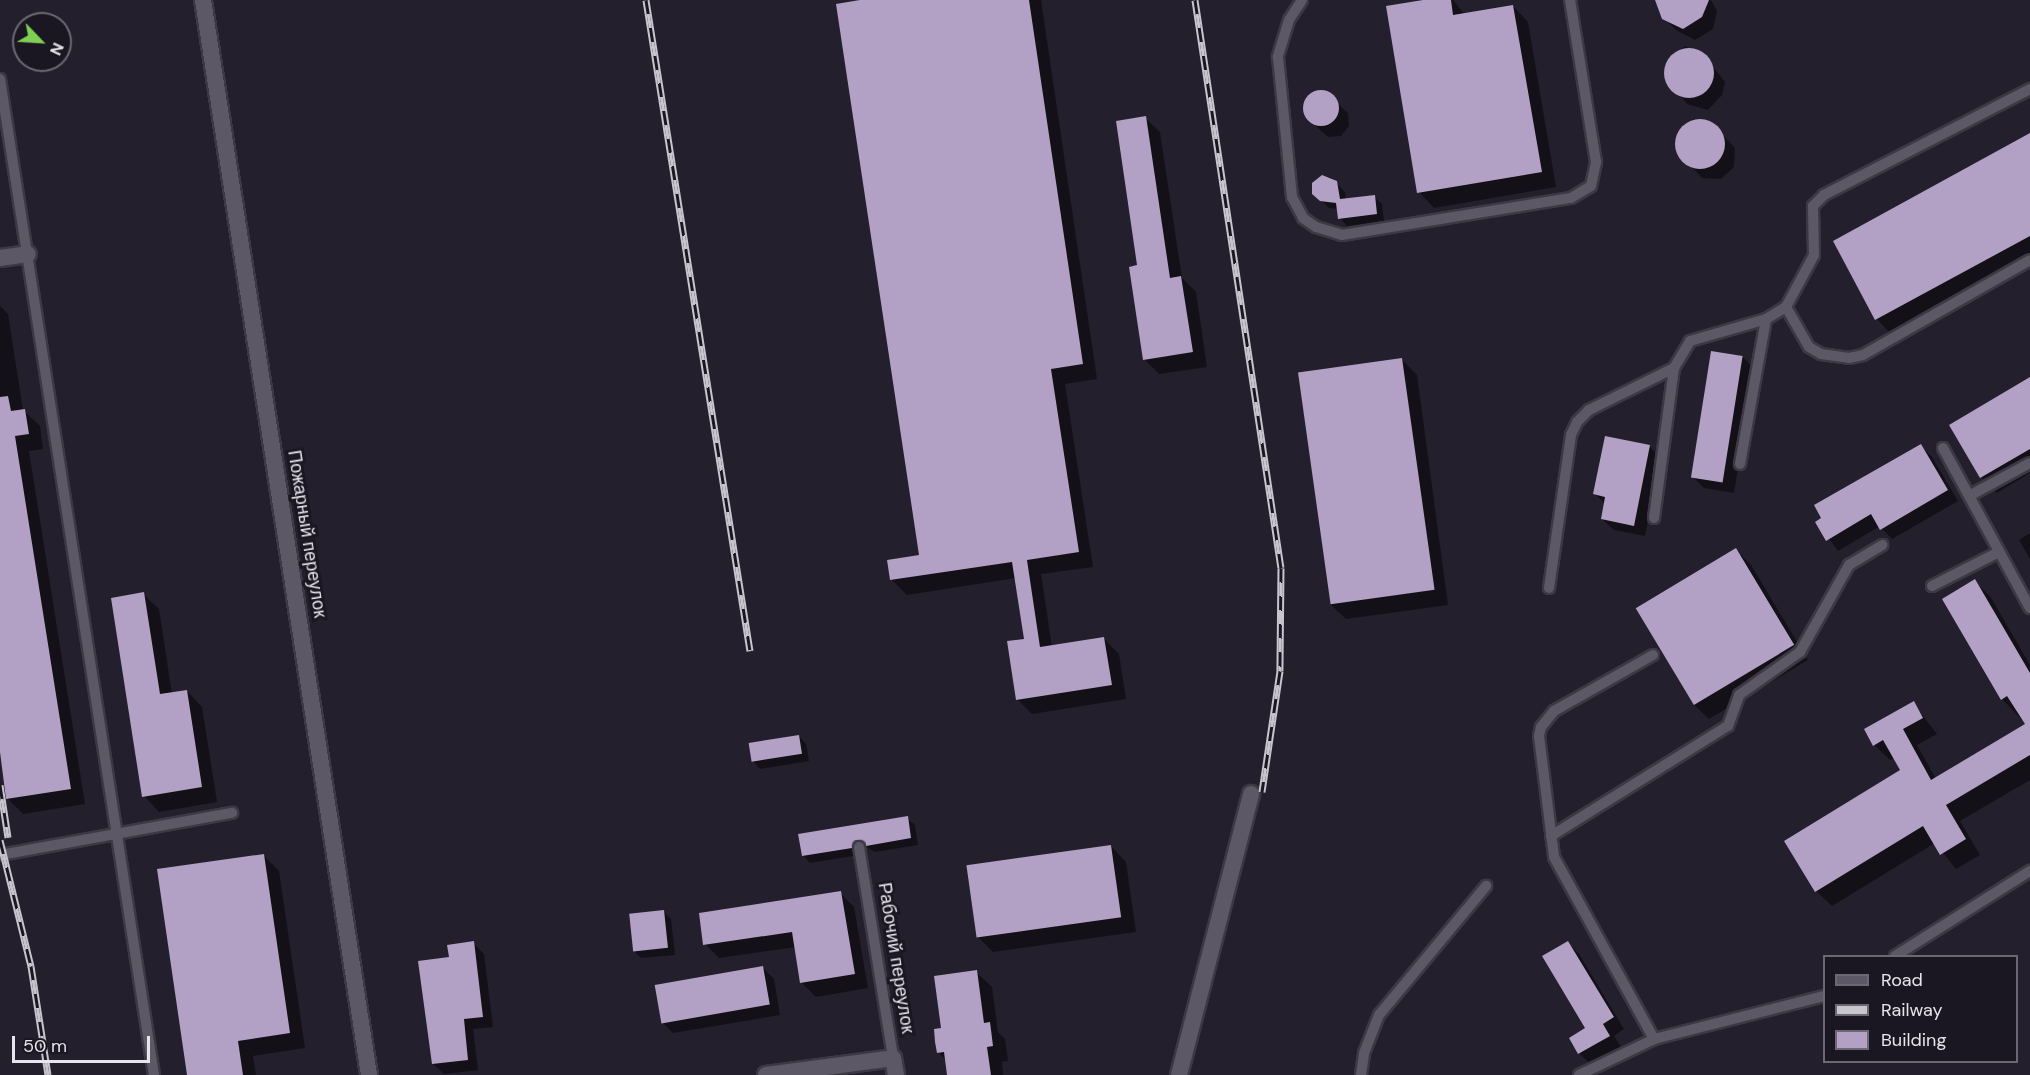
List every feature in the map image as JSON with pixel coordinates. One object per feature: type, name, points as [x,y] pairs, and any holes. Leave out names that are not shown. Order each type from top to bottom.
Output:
[{"type":"street","name":"Пожарный переулок","points":[[203,0],[369,1075]]},
{"type":"street","points":[[0,258],[28,254]]},
{"type":"street","points":[[1179,1075],[1251,794]]},
{"type":"street","points":[[766,1075],[894,1067]]},
{"type":"lane","points":[[1302,0],[1289,20],[1278,57],[1292,197],[1304,218],[1316,227],[1342,235],[1571,198],[1591,186],[1596,162],[1570,0]]},
{"type":"lane","points":[[0,79],[154,1075]]},
{"type":"lane","points":[[1654,518],[1674,368],[1689,341],[1766,319],[1786,307],[1814,255],[1813,206],[1824,195],[2030,88]]},
{"type":"lane","points":[[1786,307],[1809,347],[1821,354],[1849,358],[1863,355],[2030,260]]},
{"type":"lane","points":[[1740,464],[1766,319]]},
{"type":"lane","points":[[1549,588],[1571,435],[1576,422],[1589,410],[1674,368]]},
{"type":"lane","points":[[1943,448],[2030,608]]},
{"type":"lane","points":[[1969,496],[2030,463]]},
{"type":"lane","points":[[1551,836],[1728,726],[1739,694],[1800,652],[1849,565],[1882,545]]},
{"type":"lane","points":[[1932,586],[2000,552]]},
{"type":"lane","points":[[1653,654],[1554,711],[1540,727],[1551,836],[1560,872],[1654,1040]]},
{"type":"lane","points":[[0,855],[232,813]]},
{"type":"lane","name":"Рабочий переулок","points":[[859,847],[894,1067]]},
{"type":"lane","points":[[1898,955],[2030,871]]},
{"type":"lane","points":[[1361,1075],[1364,1053],[1379,1015],[1486,886]]},
{"type":"lane","points":[[1579,1075],[1654,1040],[1823,996]]},
{"type":"building","points":[[860,0],[1029,0],[1083,364],[1051,369],[1079,552],[1027,560],[1040,647],[1104,637],[1112,685],[1016,700],[1007,641],[1024,639],[1012,562],[890,580],[887,560],[919,555],[836,4]]},
{"type":"building","points":[[1423,0],[1451,0],[1453,15],[1513,5],[1542,172],[1417,193],[1386,6]]},
{"type":"building","points":[[1655,0],[1709,0],[1702,17],[1683,29],[1662,19]]},
{"type":"building","points":[[1684,48],[1694,48],[1707,55],[1714,68],[1714,78],[1707,91],[1694,98],[1684,98],[1675,94],[1668,87],[1664,78],[1664,68],[1668,59],[1675,52]]},
{"type":"building","points":[[1321,90],[1334,95],[1339,108],[1334,121],[1321,126],[1308,121],[1303,108],[1308,95]]},
{"type":"building","points":[[1146,116],[1170,278],[1181,276],[1193,352],[1143,360],[1129,267],[1137,265],[1116,121]]},
{"type":"building","points":[[1695,119],[1705,119],[1718,126],[1725,139],[1725,149],[1718,162],[1705,169],[1695,169],[1686,165],[1679,158],[1675,149],[1675,139],[1679,130],[1686,123]]},
{"type":"building","points":[[2030,133],[2030,236],[1875,320],[1833,241]]},
{"type":"building","points":[[1322,175],[1337,181],[1340,199],[1375,195],[1377,214],[1338,219],[1336,203],[1320,201],[1312,194],[1312,183]]},
{"type":"building","points":[[1711,351],[1743,356],[1723,482],[1691,477]]},
{"type":"building","points":[[1402,358],[1435,590],[1331,604],[1298,373]]},
{"type":"building","points":[[2030,377],[2030,449],[1980,478],[1949,425]]},
{"type":"building","points":[[8,396],[11,411],[25,409],[29,434],[15,436],[71,789],[6,799],[0,752],[0,397]]},
{"type":"building","points":[[1605,436],[1650,445],[1634,526],[1601,519],[1605,497],[1593,494]]},
{"type":"building","points":[[1921,444],[1948,490],[1880,530],[1871,514],[1826,541],[1815,522],[1821,518],[1814,505]]},
{"type":"building","points":[[1736,548],[1794,645],[1694,705],[1636,608]]},
{"type":"building","points":[[1975,579],[2030,673],[2030,755],[1946,805],[1966,839],[1940,855],[1923,826],[1815,892],[1784,841],[1900,770],[1883,740],[1873,746],[1864,729],[1914,701],[1923,718],[1903,729],[1931,780],[2025,724],[2007,696],[2001,700],[1942,599]]},
{"type":"building","points":[[144,592],[160,694],[187,690],[202,787],[142,797],[111,598]]},
{"type":"building","points":[[799,735],[802,754],[752,762],[749,743]]},
{"type":"building","points":[[908,816],[911,838],[866,846],[857,840],[852,848],[802,856],[798,834]]},
{"type":"building","points":[[1111,845],[1121,917],[977,938],[966,865]]},
{"type":"building","points":[[264,854],[290,1033],[238,1041],[243,1075],[187,1075],[157,869]]},
{"type":"building","points":[[841,891],[855,974],[800,983],[792,932],[703,945],[699,913]]},
{"type":"building","points":[[664,910],[668,948],[633,951],[629,914]]},
{"type":"building","points":[[474,941],[483,1017],[464,1019],[468,1060],[432,1064],[418,961],[449,957],[447,945]]},
{"type":"building","points":[[1568,941],[1614,1017],[1603,1024],[1610,1036],[1578,1054],[1569,1038],[1585,1028],[1542,956]]},
{"type":"building","points":[[763,966],[770,1004],[661,1024],[655,985]]},
{"type":"building","points":[[977,970],[984,1023],[990,1022],[993,1046],[987,1047],[991,1075],[947,1075],[944,1052],[937,1053],[935,1042],[934,1029],[941,1028],[934,976]]},
{"type":"railway","points":[[646,0],[750,651]]},
{"type":"railway","points":[[1195,0],[1281,568],[1280,671],[1262,792]]},
{"type":"railway","points":[[0,785],[8,837]]},
{"type":"railway","points":[[0,840],[31,966],[48,1075]]}]
